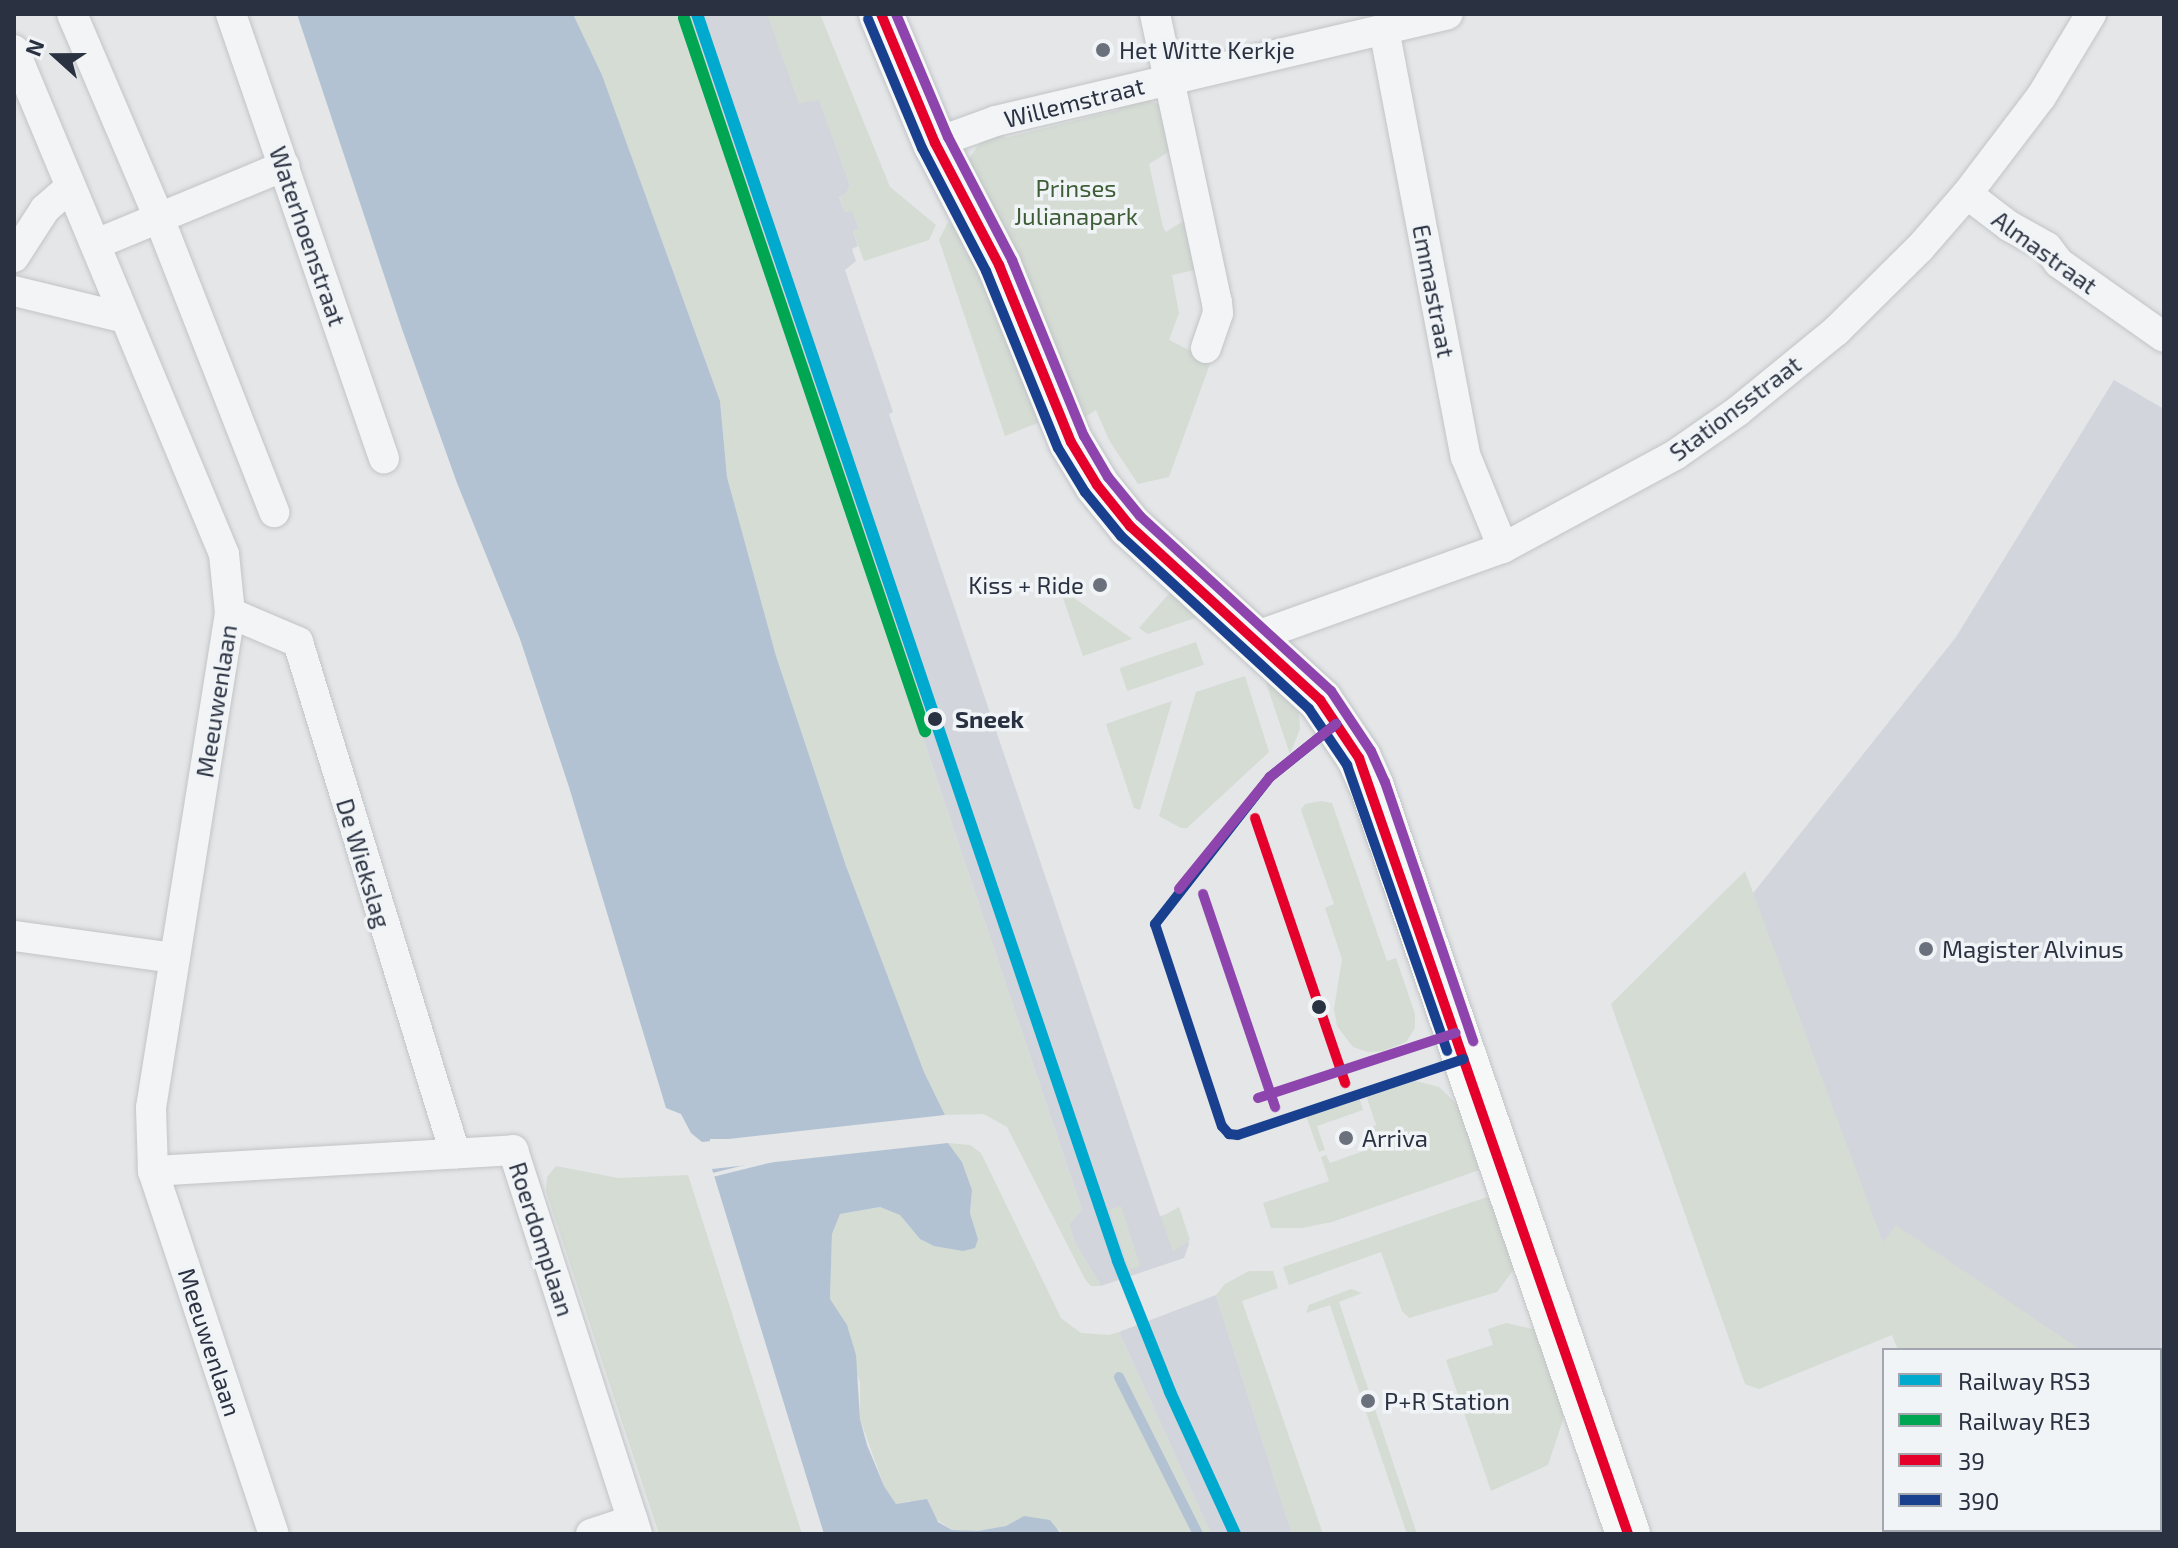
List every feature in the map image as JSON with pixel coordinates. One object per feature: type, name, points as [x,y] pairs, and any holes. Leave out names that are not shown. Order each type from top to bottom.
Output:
[{"type":"main road","points":[[881,14],[935,143],[989,243],[1071,442],[1097,485],[1130,526],[1320,700],[1359,758],[1372,787],[1628,1534]]},
{"type":"street","points":[[72,14],[159,218],[274,512]]},
{"type":"street","name":"Waterhoenstraat","points":[[231,14],[384,458]]},
{"type":"street","points":[[1155,14],[1217,302],[1218,313],[1206,348]]},
{"type":"street","name":"Willemstraat","points":[[935,143],[996,121],[1397,22],[1448,14]]},
{"type":"street","name":"Stationsstraat","points":[[1254,637],[1503,548],[1663,462],[1738,411],[1855,313],[1967,194],[2041,97],[2091,14]]},
{"type":"street","name":"Emmastraat","points":[[1397,22],[1466,457],[1503,548]]},
{"type":"street","name":"Meeuwenlaan","points":[[14,50],[224,554],[230,613],[151,1108],[153,1171],[274,1534]]},
{"type":"street","points":[[96,244],[284,166]]},
{"type":"street","points":[[14,257],[45,209],[69,188]]},
{"type":"street","name":"Almastraat","points":[[1967,194],[2009,226],[2047,247],[2059,263],[2164,337]]},
{"type":"street","points":[[14,291],[125,318]]},
{"type":"street","name":"De Wiekslag","points":[[230,613],[298,642],[455,1153]]},
{"type":"street","points":[[14,936],[175,958]]},
{"type":"street","name":"Roerdomplaan","points":[[153,1171],[513,1150],[635,1527]]},
{"type":"street","points":[[591,1534],[635,1527]]},
{"type":"shaded area","points":[[679,14],[768,14],[799,103],[819,99],[850,185],[846,194],[839,197],[845,212],[852,210],[859,229],[853,231],[858,246],[852,249],[856,261],[845,270],[893,412],[889,414],[1160,1216],[1180,1213],[1189,1244],[1184,1258],[1101,1286],[1075,1243],[1069,1224],[1082,1210]]},
{"type":"shaded area","name":"Magister Alvinus","points":[[2114,380],[2164,409],[2162,1456],[2162,1348],[1976,1348],[1620,1006],[1754,892],[1956,637]]},
{"type":"shaded area","points":[[1216,1295],[1292,1534],[1211,1534],[1119,1332]]},
{"type":"green space","points":[[573,14],[679,14],[1082,1210],[1069,1224],[1075,1243],[1101,1286],[1091,1286],[1085,1279],[1007,1127],[984,1114],[945,1115],[924,1072],[846,866],[776,656],[727,477],[720,401],[602,75]]},
{"type":"green space","points":[[767,14],[820,14],[890,187],[936,225],[929,240],[864,261],[853,231],[859,229],[852,211],[845,212],[839,196],[846,194],[850,185],[819,100],[799,103]]},
{"type":"green space","name":"Prinses Julianapark","points":[[1146,98],[1159,105],[1170,151],[1149,164],[1163,227],[1166,232],[1185,220],[1195,270],[1172,275],[1179,313],[1169,340],[1211,361],[1169,477],[1138,484],[1109,440],[1096,410],[1080,420],[968,160],[982,140],[1003,133],[1005,138],[1118,110],[1122,103]]},
{"type":"green space","points":[[948,222],[962,233],[1045,420],[1005,436],[939,240]]},
{"type":"green space","points":[[1174,588],[1204,615],[1148,634],[1139,628]]},
{"type":"green space","points":[[1067,593],[1132,639],[1083,656],[1062,595]]},
{"type":"green space","points":[[1196,642],[1204,665],[1127,691],[1119,668]]},
{"type":"green space","points":[[1245,676],[1269,752],[1187,828],[1181,828],[1159,816],[1196,692]]},
{"type":"green space","points":[[1264,677],[1299,712],[1300,729],[1290,754]]},
{"type":"green space","points":[[1172,701],[1140,810],[1134,808],[1106,724]]},
{"type":"green space","points":[[1321,801],[1332,803],[1387,961],[1396,958],[1415,1014],[1415,1028],[1406,1042],[1383,1051],[1368,1052],[1353,1047],[1337,1026],[1334,1009],[1342,959],[1325,908],[1334,904],[1301,810],[1305,804]]},
{"type":"green space","points":[[1745,871],[1883,1242],[1896,1225],[2078,1348],[1897,1348],[1892,1335],[1759,1389],[1745,1384],[1611,1004]]},
{"type":"green space","points":[[1412,1080],[1439,1087],[1460,1107],[1485,1168],[1332,1222],[1302,1228],[1271,1228],[1263,1203],[1329,1181],[1321,1157],[1326,1155],[1330,1163],[1375,1147],[1370,1128],[1376,1125],[1365,1092]]},
{"type":"green space","points":[[1358,1094],[1363,1110],[1317,1126],[1325,1150],[1319,1152],[1305,1113]]},
{"type":"green space","points":[[948,1143],[970,1145],[981,1153],[1061,1318],[1081,1333],[1109,1335],[1119,1332],[1211,1534],[1061,1534],[1060,1530],[1024,1516],[1006,1526],[978,1532],[952,1530],[910,1501],[896,1504],[884,1486],[860,1419],[860,1382],[830,1300],[832,1234],[840,1214],[880,1207],[900,1215],[920,1239],[978,1239],[970,1213],[972,1190],[962,1162]]},
{"type":"green space","points":[[556,1166],[618,1178],[688,1175],[802,1534],[659,1534],[546,1191],[547,1177]]},
{"type":"green space","points":[[1487,1197],[1493,1199],[1517,1265],[1497,1292],[1409,1318],[1402,1311],[1381,1252],[1289,1285],[1283,1267]]},
{"type":"green space","points":[[1121,1206],[1140,1266],[1129,1270],[1110,1210]]},
{"type":"green space","points":[[1179,1207],[1190,1240],[1173,1252],[1161,1217]]},
{"type":"green space","points":[[1249,1271],[1273,1271],[1278,1288],[1242,1301],[1323,1534],[1292,1534],[1216,1295],[1225,1284]]},
{"type":"green space","points":[[1351,1289],[1362,1293],[1339,1302],[1417,1534],[1407,1534],[1330,1305],[1306,1313],[1309,1305]]},
{"type":"green space","points":[[1506,1323],[1537,1330],[1563,1405],[1563,1420],[1548,1465],[1491,1491],[1446,1360],[1493,1345],[1488,1329]]},
{"type":"green space","points":[[1966,1532],[2129,1532],[2129,1534]]},
{"type":"water","points":[[297,14],[573,14],[602,75],[720,401],[727,477],[776,656],[846,866],[924,1072],[945,1115],[702,1142],[691,1133],[681,1114],[666,1108],[569,787],[520,639],[457,483],[402,329]]},
{"type":"water","points":[[948,1143],[962,1162],[972,1190],[970,1213],[978,1239],[975,1248],[963,1251],[934,1246],[920,1239],[900,1215],[880,1207],[840,1214],[832,1234],[830,1299],[847,1325],[856,1355],[860,1419],[867,1445],[884,1486],[896,1504],[927,1499],[938,1522],[952,1530],[978,1531],[1006,1526],[1024,1516],[1050,1520],[1061,1534],[824,1534],[712,1169]]},
{"type":"pier","points":[[945,1115],[946,1119],[703,1179],[702,1175]]},
{"type":"pier","points":[[710,1139],[948,1139],[948,1143],[710,1143]]},
{"type":"waterway","points":[[1119,1377],[1198,1534]]},
{"type":"rail line","name":"RS3","points":[[697,14],[1118,1261],[1170,1392],[1235,1534]]},
{"type":"rail line","name":"RE3","points":[[684,18],[925,731]]},
{"type":"transit line","name":"39","points":[[881,14],[935,143],[999,265],[1071,442],[1097,485],[1130,526],[1320,700],[1359,758],[1628,1534]]},
{"type":"transit line","points":[[896,14],[948,137],[1012,260],[1084,436],[1108,477],[1140,516],[1331,691],[1371,751],[1385,782],[1473,1041]]},
{"type":"transit line","name":"390","points":[[868,19],[922,148],[986,271],[1058,448],[1085,492],[1121,536],[1309,709],[1347,765],[1447,1051]]},
{"type":"transit line","name":"390","points":[[1336,724],[1270,777],[1155,924],[1222,1126],[1229,1134],[1238,1135],[1464,1059]]},
{"type":"transit line","points":[[1179,889],[1270,777],[1336,724]]},
{"type":"transit line","name":"39","points":[[1255,818],[1345,1083]]},
{"type":"transit line","points":[[1203,894],[1275,1107]]},
{"type":"transit line","points":[[1258,1098],[1456,1033]]},
{"type":"place","name":"Het Witte Kerkje","points":[[1103,50]]},
{"type":"place","name":"Kiss + Ride","points":[[1100,585]]},
{"type":"place","name":"Sneek","points":[[935,719]]},
{"type":"place","name":"Magister Alvinus","points":[[1926,949]]},
{"type":"place","name":"Arriva","points":[[1346,1138]]},
{"type":"place","name":"P+R Station","points":[[1368,1401]]}]
